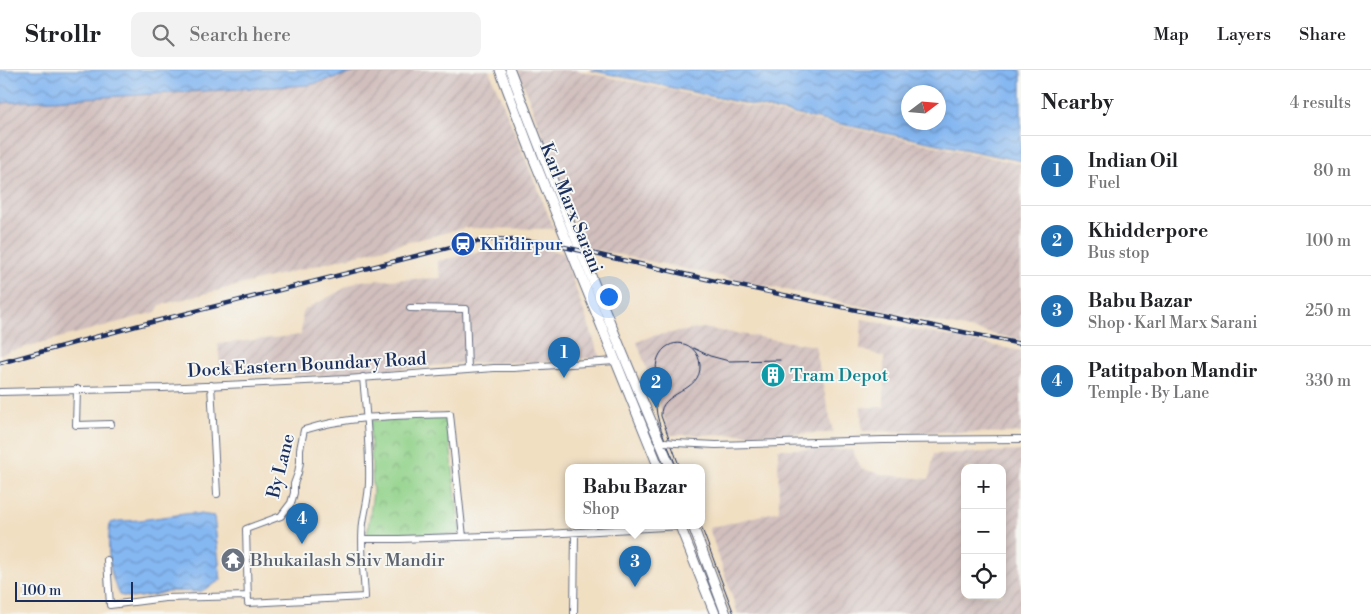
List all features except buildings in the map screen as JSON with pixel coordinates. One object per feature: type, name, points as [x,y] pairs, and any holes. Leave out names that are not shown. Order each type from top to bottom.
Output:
[{"type":"main road","name":"Karl Marx Sarani","points":[[500,70],[533,157],[657,464]]},
{"type":"main road","points":[[510,70],[574,236],[670,464]]},
{"type":"main road","points":[[682,529],[715,614]]},
{"type":"main road","points":[[694,529],[726,614]]},
{"type":"street","points":[[410,308],[466,309],[468,370]]},
{"type":"street","name":"Dock Eastern Boundary Road","points":[[0,392],[163,388],[615,362]]},
{"type":"street","points":[[107,560],[110,605],[165,598],[248,596],[248,603],[365,597],[362,539],[370,483],[367,419],[362,377]]},
{"type":"street","points":[[212,385],[217,494]]},
{"type":"street","points":[[77,389],[76,425],[111,424]]},
{"type":"street","points":[[367,419],[450,414],[463,537]]},
{"type":"street","name":"By Lane","points":[[248,596],[246,529],[281,516],[291,503],[300,462],[300,449],[304,430],[320,425],[367,419]]},
{"type":"street","points":[[649,445],[662,442],[716,445],[883,440],[1021,439]]},
{"type":"street","points":[[362,539],[463,537],[628,529]]},
{"type":"street","points":[[574,614],[575,532]]},
{"type":"shaded area","points":[[363,70],[489,70],[554,229],[464,228],[160,305],[156,312],[0,354],[0,103],[309,85]]},
{"type":"shaded area","points":[[518,70],[575,70],[1021,164],[1021,340],[583,247]]},
{"type":"shaded area","points":[[525,245],[563,253],[600,357],[542,362],[461,363],[326,375],[221,375],[218,344],[301,335],[303,311],[358,281],[441,278],[437,261],[499,248]]},
{"type":"shaded area","points":[[862,319],[1021,351],[1021,433],[862,431],[861,407],[884,407],[884,357],[860,349]]},
{"type":"shaded area","points":[[703,328],[815,346],[833,433],[670,435],[637,342],[652,336]]},
{"type":"shaded area","points":[[778,449],[852,450],[862,469],[884,475],[929,479],[934,454],[1021,451],[1021,614],[738,614],[709,528],[779,511]]},
{"type":"green space","points":[[447,415],[460,534],[367,536],[373,493],[370,421]]},
{"type":"water","points":[[0,70],[363,70],[309,85],[0,103]]},
{"type":"water","points":[[590,70],[1021,70],[1021,161],[826,121]]},
{"type":"water","points":[[192,513],[214,516],[221,580],[200,592],[168,591],[132,598],[119,595],[109,560],[110,523]]},
{"type":"tram line","points":[[675,464],[657,414],[658,388],[656,366],[662,351],[668,346],[682,344],[694,350],[698,357],[700,365],[699,374],[688,387],[667,401],[662,408],[661,416],[679,464]]},
{"type":"tram line","points":[[693,348],[710,356],[729,361],[780,360]]},
{"type":"tram line","points":[[702,529],[734,614]]},
{"type":"railway","points":[[0,363],[136,326],[463,244],[495,239],[551,244],[706,279],[1021,344]]},
{"type":"place","name":"Khidirpur","points":[[463,244]]},
{"type":"place","name":"Tram Depot","points":[[773,375]]},
{"type":"place","name":"Indian Oil","points":[[564,378]]},
{"type":"place","name":"Khidderpore","points":[[656,408]]},
{"type":"place","name":"Patitpabon Mandir","points":[[302,544]]},
{"type":"place","name":"Bhukailash Shiv Mandir","points":[[233,560]]},
{"type":"place","name":"Babu Bazar","points":[[635,587]]}]
